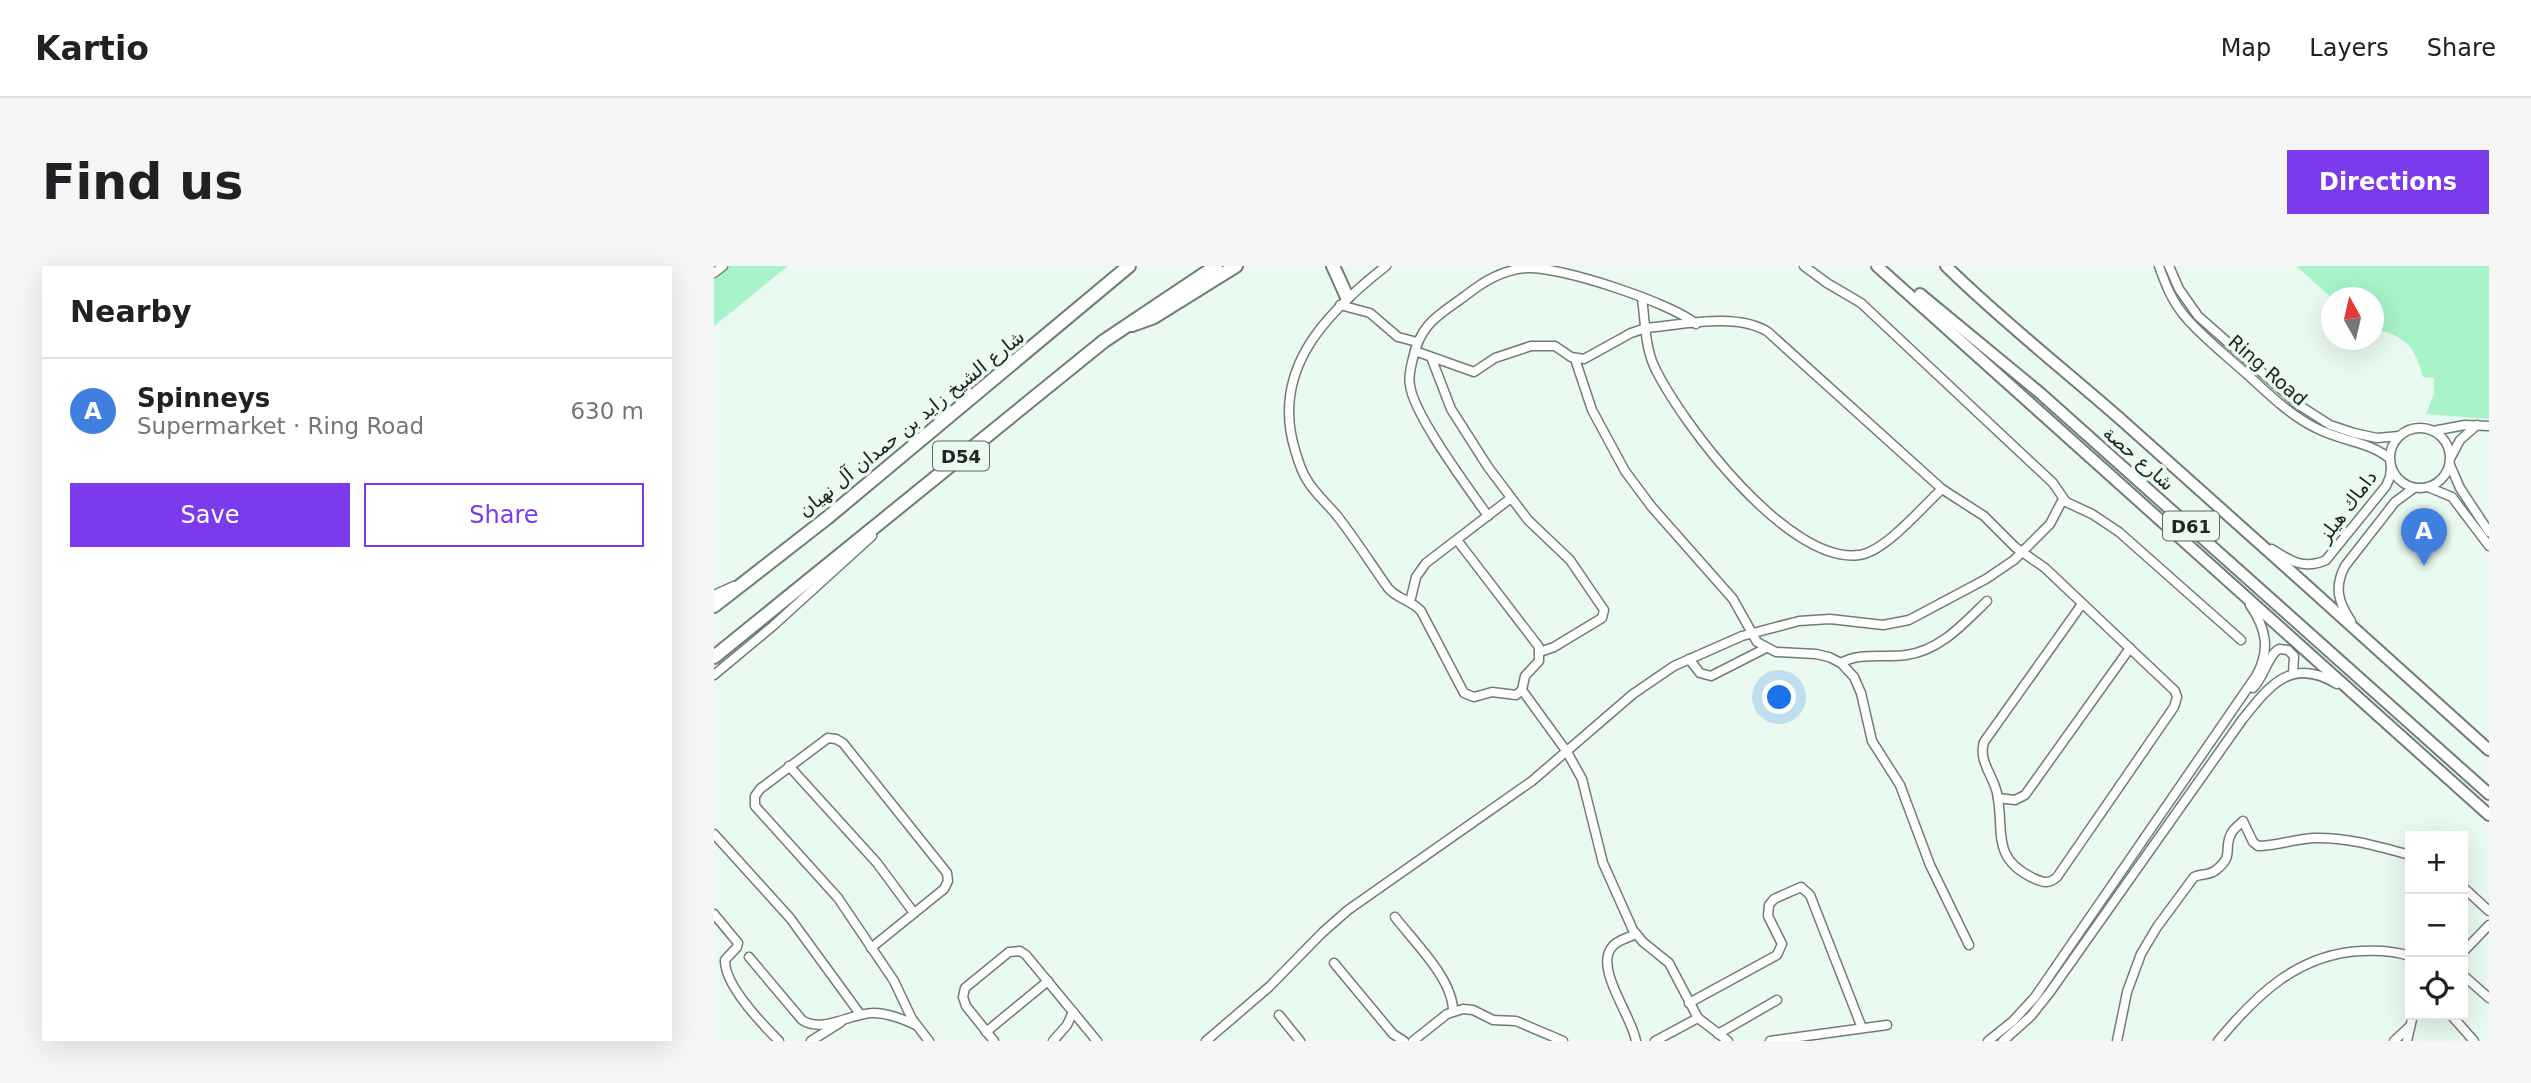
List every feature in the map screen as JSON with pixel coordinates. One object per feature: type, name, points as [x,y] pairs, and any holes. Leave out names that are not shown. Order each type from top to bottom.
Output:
[{"type":"highway","name":"شارع الشيخ زايد بن حمدان آل نهيان","points":[[714,607],[827,518],[1129,266]]},
{"type":"highway","name":"D54","points":[[714,657],[1125,326],[1216,266]]},
{"type":"highway","points":[[1125,326],[1149,320],[1236,266]]},
{"type":"highway","points":[[1333,266],[1344,301]]},
{"type":"main road","points":[[1877,266],[2489,814]]},
{"type":"main road","name":"شارع حصة","points":[[1886,266],[2040,393],[2489,794]]},
{"type":"main road","name":"شارع حصة","points":[[1946,266],[2249,533],[2489,750]]},
{"type":"street","points":[[714,273],[723,266]]},
{"type":"street","points":[[1386,266],[1344,301],[1308,347],[1295,371],[1289,407],[1292,441],[1303,474],[1312,488],[1340,519],[1391,592],[1410,602],[1424,615],[1466,695],[1476,697],[1497,692],[1513,696],[1522,690],[1525,676],[1538,663],[1540,652],[1536,642],[1457,540]]},
{"type":"street","points":[[1804,266],[1861,303],[2053,483],[2063,499],[2119,532],[2241,640]]},
{"type":"street","name":"Ring Road","points":[[2159,266],[2171,296],[2182,313],[2287,409],[2329,435],[2373,447],[2390,462]]},
{"type":"street","name":"Ring Road","points":[[2169,266],[2179,289],[2198,316],[2299,405],[2330,425],[2354,433],[2377,438],[2399,436]]},
{"type":"street","points":[[1488,516],[1454,467],[1414,399],[1409,379],[1416,346],[1431,320],[1486,281],[1519,269],[1539,268],[1558,271],[1677,310],[1696,324]]},
{"type":"street","points":[[1642,298],[1655,368],[1711,454],[1756,501],[1813,546],[1851,556],[1872,551],[1942,489]]},
{"type":"street","points":[[1344,301],[1370,313],[1398,337],[1431,357],[1474,372],[1495,358],[1531,346],[1555,346],[1575,359],[1587,358],[1631,333],[1646,328],[1738,321],[1753,324],[1769,332],[1942,489],[1984,516],[2022,552],[2045,568],[2172,686],[2176,694],[2176,700],[2053,881],[2044,883],[2022,872],[2007,857],[1999,837],[1998,798],[1982,758],[1984,742],[2081,604]]},
{"type":"street","points":[[1431,357],[1451,409],[1480,455],[1536,528],[1570,560],[1604,610],[1602,618],[1550,649],[1540,652]]},
{"type":"street","points":[[1575,359],[1592,410],[1625,471],[1651,506],[1732,599],[1751,633],[1766,648],[1781,653],[1816,654],[1841,663],[1858,683],[1872,741],[1900,785],[1930,865],[1969,945]]},
{"type":"street","points":[[2477,425],[2460,440],[2438,483],[2414,488],[2403,484],[2395,475],[2390,462],[2394,442],[2399,436],[2416,428],[2433,431],[2477,425],[2489,426]]},
{"type":"street","points":[[2433,431],[2446,443],[2450,463],[2460,488],[2489,532]]},
{"type":"street","points":[[714,675],[872,536],[974,451],[991,432]]},
{"type":"street","name":"داماك هيلز","points":[[2249,533],[2290,561],[2304,565],[2326,559],[2388,482],[2390,462]]},
{"type":"street","points":[[2428,487],[2452,497],[2489,546]]},
{"type":"street","name":"داماك هيلز","points":[[2364,639],[2338,598],[2340,576],[2400,496],[2414,488]]},
{"type":"street","points":[[1410,602],[1419,572],[1430,560],[1511,498]]},
{"type":"street","points":[[1206,1041],[1269,987],[1336,920],[1532,781],[1646,684],[1689,659],[1751,633],[1810,620],[1839,620],[1874,625],[1901,623],[1917,617],[1986,579],[2022,552],[2050,524],[2063,499]]},
{"type":"street","points":[[2361,517],[2369,520],[2372,531]]},
{"type":"street","points":[[2343,540],[2347,549],[2357,550]]},
{"type":"street","points":[[714,594],[743,582]]},
{"type":"street","points":[[1989,1041],[2014,1021],[2035,997],[2232,713],[2262,664],[2266,645],[2260,620],[2240,591]]},
{"type":"street","points":[[1841,663],[1857,657],[1907,655],[1924,650],[1948,638],[1987,601]]},
{"type":"street","points":[[1689,659],[1700,673],[1711,676],[1766,648]]},
{"type":"street","points":[[1998,798],[2015,800],[2025,795],[2130,648]]},
{"type":"street","points":[[2243,696],[2261,679],[2277,650],[2286,649],[2293,654],[2293,674]]},
{"type":"street","points":[[2003,1041],[2031,1016],[2050,992],[2242,720],[2268,688],[2293,674],[2321,676],[2361,698]]},
{"type":"street","points":[[1522,690],[1578,771],[1587,794],[1603,863],[1636,934],[1669,963],[1698,1018],[1728,1041]]},
{"type":"street","points":[[2232,713],[2242,720]]},
{"type":"street","points":[[871,948],[944,889],[948,881],[947,873],[844,743],[832,738],[824,740],[756,793],[756,810],[831,890],[871,948],[894,981],[916,1025],[929,1041]]},
{"type":"street","points":[[789,766],[877,863],[914,913]]},
{"type":"street","points":[[2118,1041],[2127,992],[2148,942],[2194,877],[2214,872],[2224,863],[2229,853],[2230,835],[2243,821],[2253,842],[2258,846],[2298,839],[2329,838],[2367,843],[2405,854]]},
{"type":"street","points":[[714,834],[798,928],[860,1014]]},
{"type":"street","points":[[1689,1003],[1777,955],[1782,944],[1768,916],[1769,905],[1774,899],[1801,887],[1810,895],[1863,1028]]},
{"type":"street","points":[[2468,892],[2489,911]]},
{"type":"street","points":[[714,914],[738,944],[725,960],[729,976],[746,1003],[779,1041]]},
{"type":"street","points":[[1395,918],[1446,982],[1453,1010]]},
{"type":"street","points":[[2468,947],[2489,925]]},
{"type":"street","points":[[1636,934],[1615,944],[1606,960],[1609,975],[1632,1022],[1636,1041]]},
{"type":"street","points":[[994,1041],[964,1002],[964,992],[968,984],[1006,953],[1016,950],[1027,955],[1097,1041]]},
{"type":"street","points":[[2218,1041],[2240,1014],[2272,985],[2309,962],[2358,951],[2384,951],[2405,955]]},
{"type":"street","points":[[748,957],[806,1023],[810,1041]]},
{"type":"street","points":[[1334,963],[1394,1034],[1404,1041]]},
{"type":"street","points":[[2468,979],[2489,998]]},
{"type":"street","points":[[986,1032],[1048,981]]},
{"type":"street","points":[[1718,1034],[1777,1000]]},
{"type":"street","points":[[1413,1041],[1453,1010],[1468,1009],[1493,1020],[1516,1021],[1563,1041]]},
{"type":"street","points":[[1053,1041],[1063,1031],[1073,1012]]},
{"type":"street","points":[[806,1023],[818,1026],[860,1014],[884,1014],[916,1025]]},
{"type":"street","points":[[1279,1015],[1300,1041]]},
{"type":"street","points":[[810,1041],[846,1018]]},
{"type":"street","points":[[1655,1041],[1698,1018]]},
{"type":"street","points":[[2407,1041],[2411,1020]]},
{"type":"street","points":[[2455,1020],[2474,1041]]},
{"type":"street","points":[[1770,1041],[1887,1025]]},
{"type":"street","points":[[2395,1041],[2409,1027]]},
{"type":"green space","points":[[714,266],[788,266],[714,326]]},
{"type":"green space","points":[[2296,266],[2489,266],[2489,419],[2426,414],[2434,394],[2434,378],[2423,377],[2417,358],[2407,344],[2384,332],[2384,287],[2321,288]]},
{"type":"place","name":"Spinneys","points":[[2424,566]]}]
